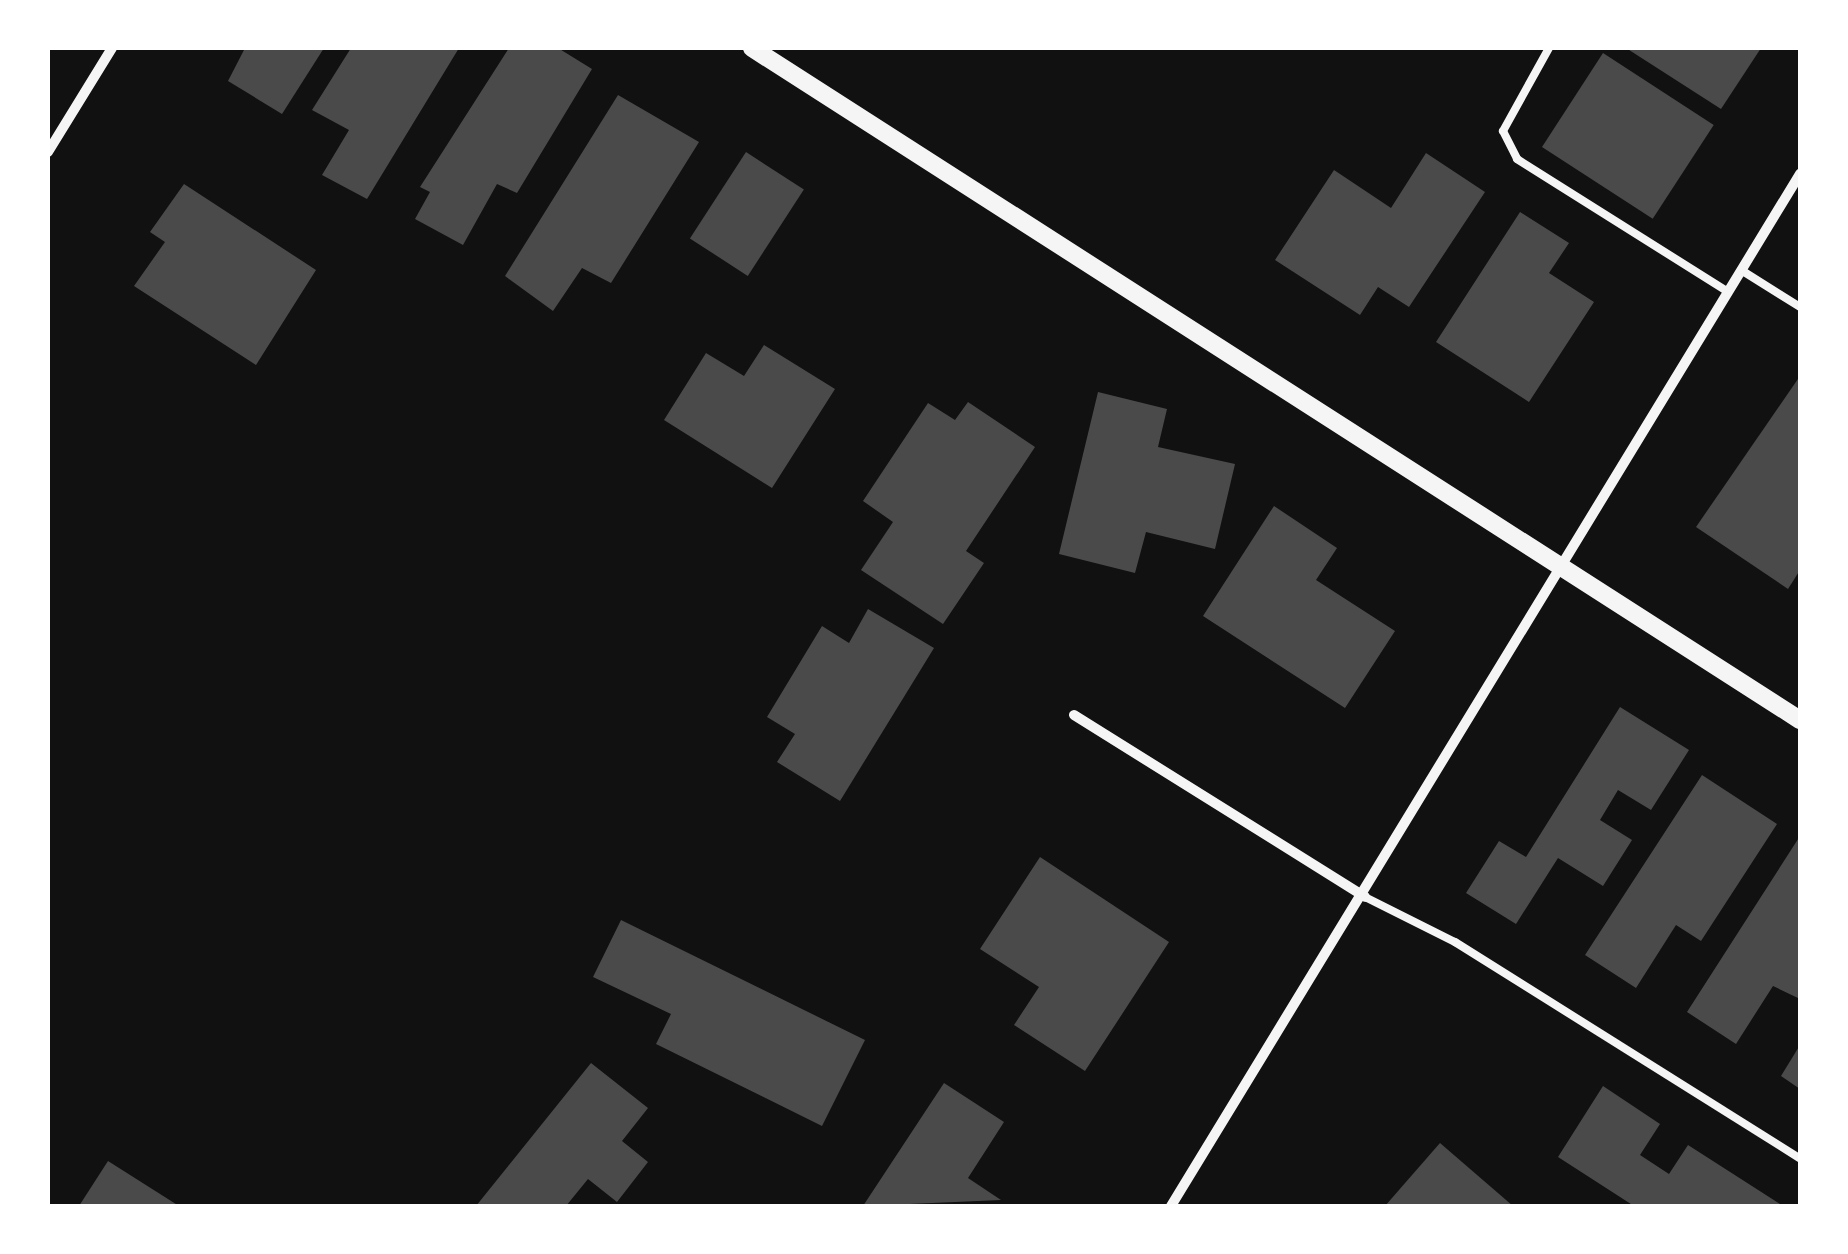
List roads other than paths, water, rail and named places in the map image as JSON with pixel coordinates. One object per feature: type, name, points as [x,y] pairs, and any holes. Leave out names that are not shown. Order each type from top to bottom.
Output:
[{"type":"street","points":[[48,152],[112,48]]},
{"type":"street","points":[[752,48],[1800,720]]},
{"type":"street","points":[[1171,1206],[1365,897],[1560,563],[1800,174]]},
{"type":"street","points":[[1074,715],[1365,897]]},
{"type":"lane","points":[[1549,48],[1503,130],[1517,160],[1728,292]]},
{"type":"lane","points":[[1742,270],[1800,307]]},
{"type":"lane","points":[[1365,897],[1455,942],[1800,1158]]}]
